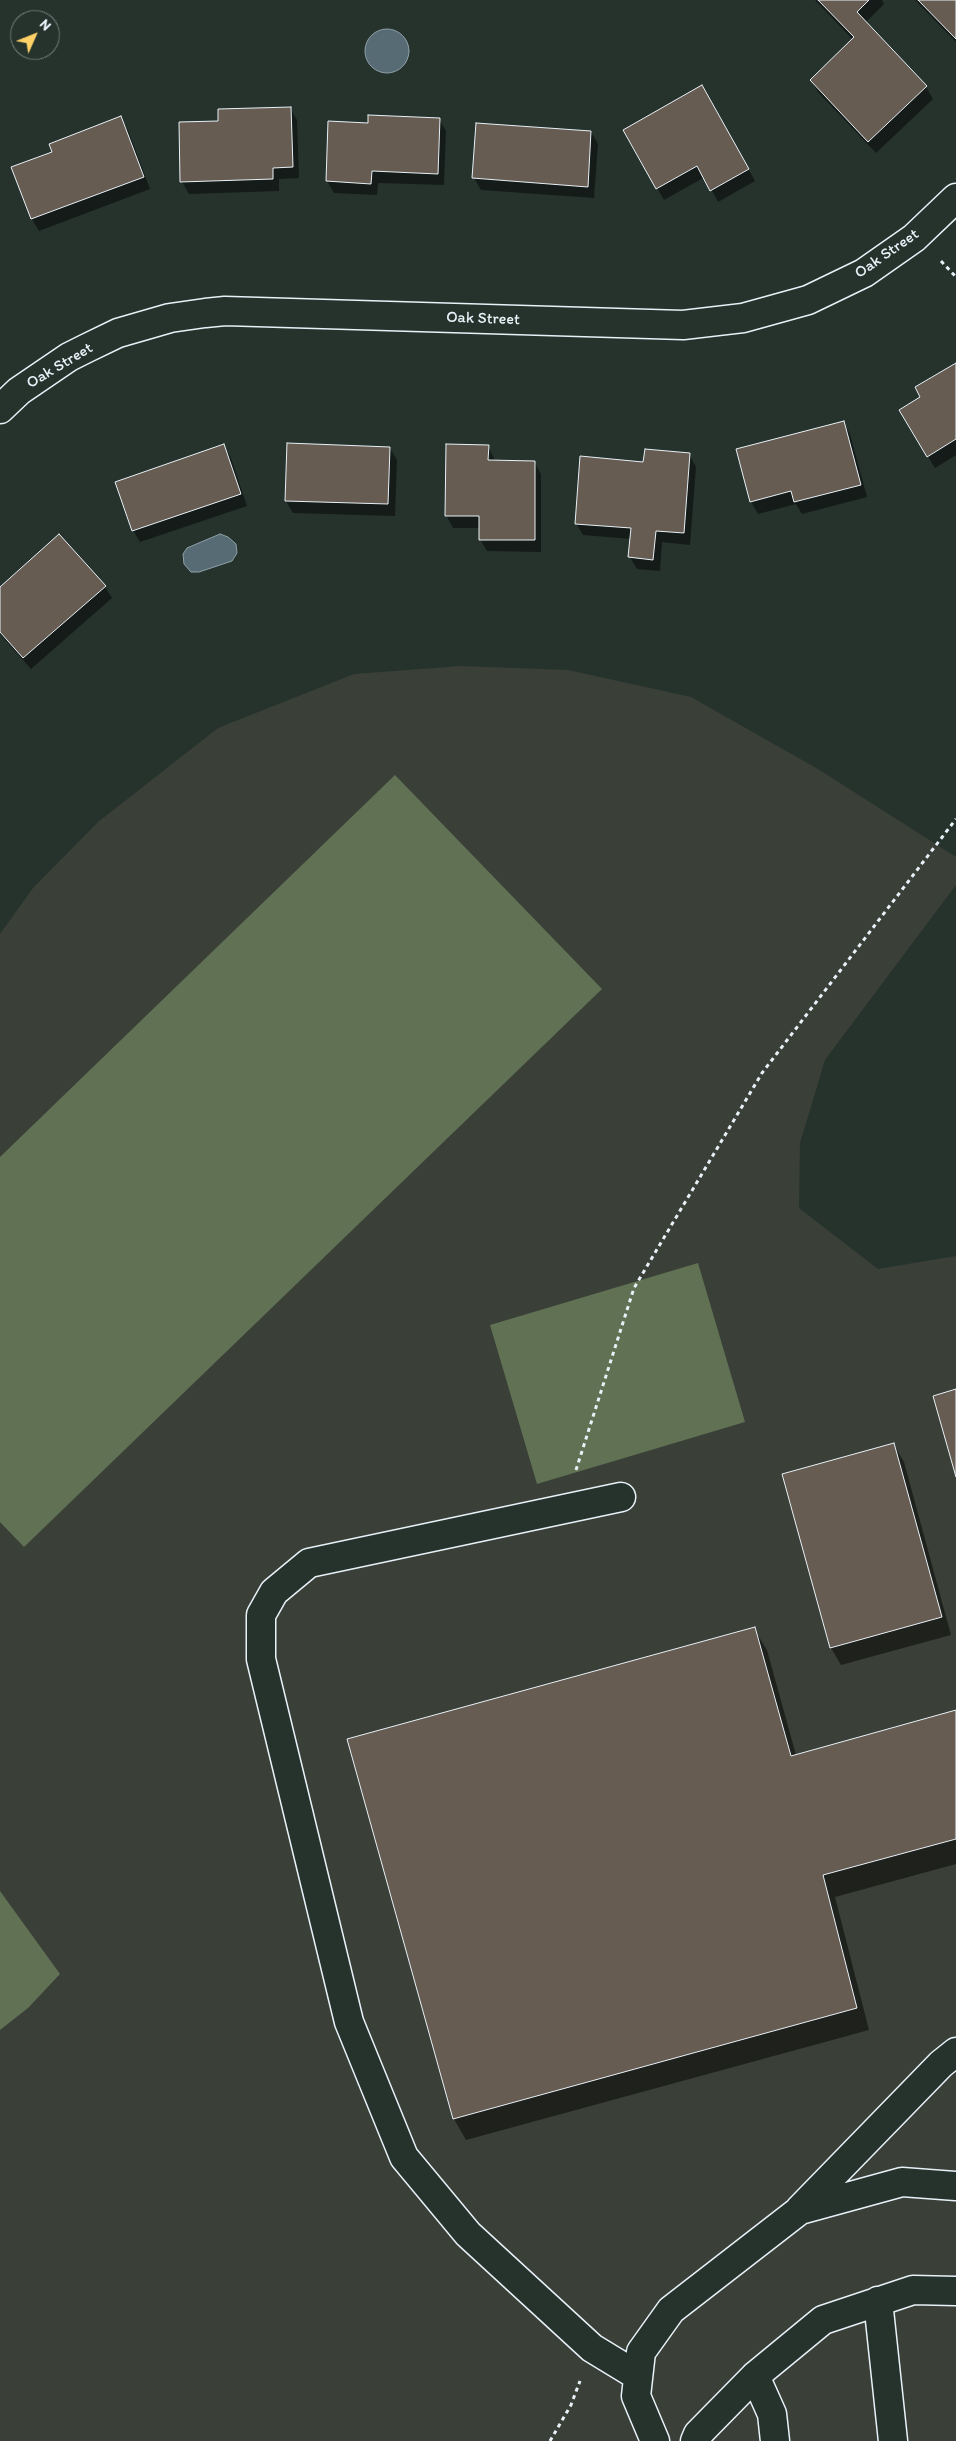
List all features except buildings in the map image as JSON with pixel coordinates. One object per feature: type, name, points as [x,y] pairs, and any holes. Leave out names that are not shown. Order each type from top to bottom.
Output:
[{"type":"street","name":"Oak Street","points":[[0,409],[19,391],[69,357],[118,333],[170,318],[225,310],[683,325],[743,318],[808,300],[864,273],[914,238],[956,198]]},
{"type":"street","points":[[621,1497],[308,1563],[274,1592],[261,1615],[261,1658],[349,2022],[404,2157],[468,2234],[592,2348],[638,2376]]},
{"type":"street","points":[[655,2441],[636,2396],[638,2376],[641,2352],[671,2310],[800,2210],[956,2052]]},
{"type":"street","points":[[800,2210],[902,2182],[956,2186]]},
{"type":"street","points":[[695,2441],[698,2434],[755,2376],[823,2320],[913,2290],[956,2291]]},
{"type":"street","points":[[878,2301],[893,2441]]},
{"type":"street","points":[[755,2376],[772,2414],[776,2441]]},
{"type":"path","points":[[564,1509],[634,1288],[762,1073],[956,819]]},
{"type":"path","points":[[550,2441],[571,2405],[592,2348]]},
{"type":"shaded area","points":[[461,666],[568,670],[691,697],[818,769],[956,857],[956,885],[825,1060],[800,1143],[799,1208],[878,1269],[956,1256],[956,2441],[0,2441],[0,934],[33,888],[98,822],[218,728],[354,674]]},
{"type":"green space","points":[[395,775],[602,989],[24,1547],[0,1522],[0,1157]]},
{"type":"green space","points":[[698,1263],[745,1422],[537,1484],[490,1325]]},
{"type":"green space","points":[[0,1891],[60,1974],[28,2008],[0,2030]]},
{"type":"water","points":[[383,29],[391,29],[403,35],[409,51],[403,67],[391,73],[383,73],[371,67],[365,55],[365,47],[371,35]]},
{"type":"water","points":[[220,534],[228,537],[236,544],[237,553],[232,561],[199,572],[191,572],[184,564],[183,554],[187,548]]}]
